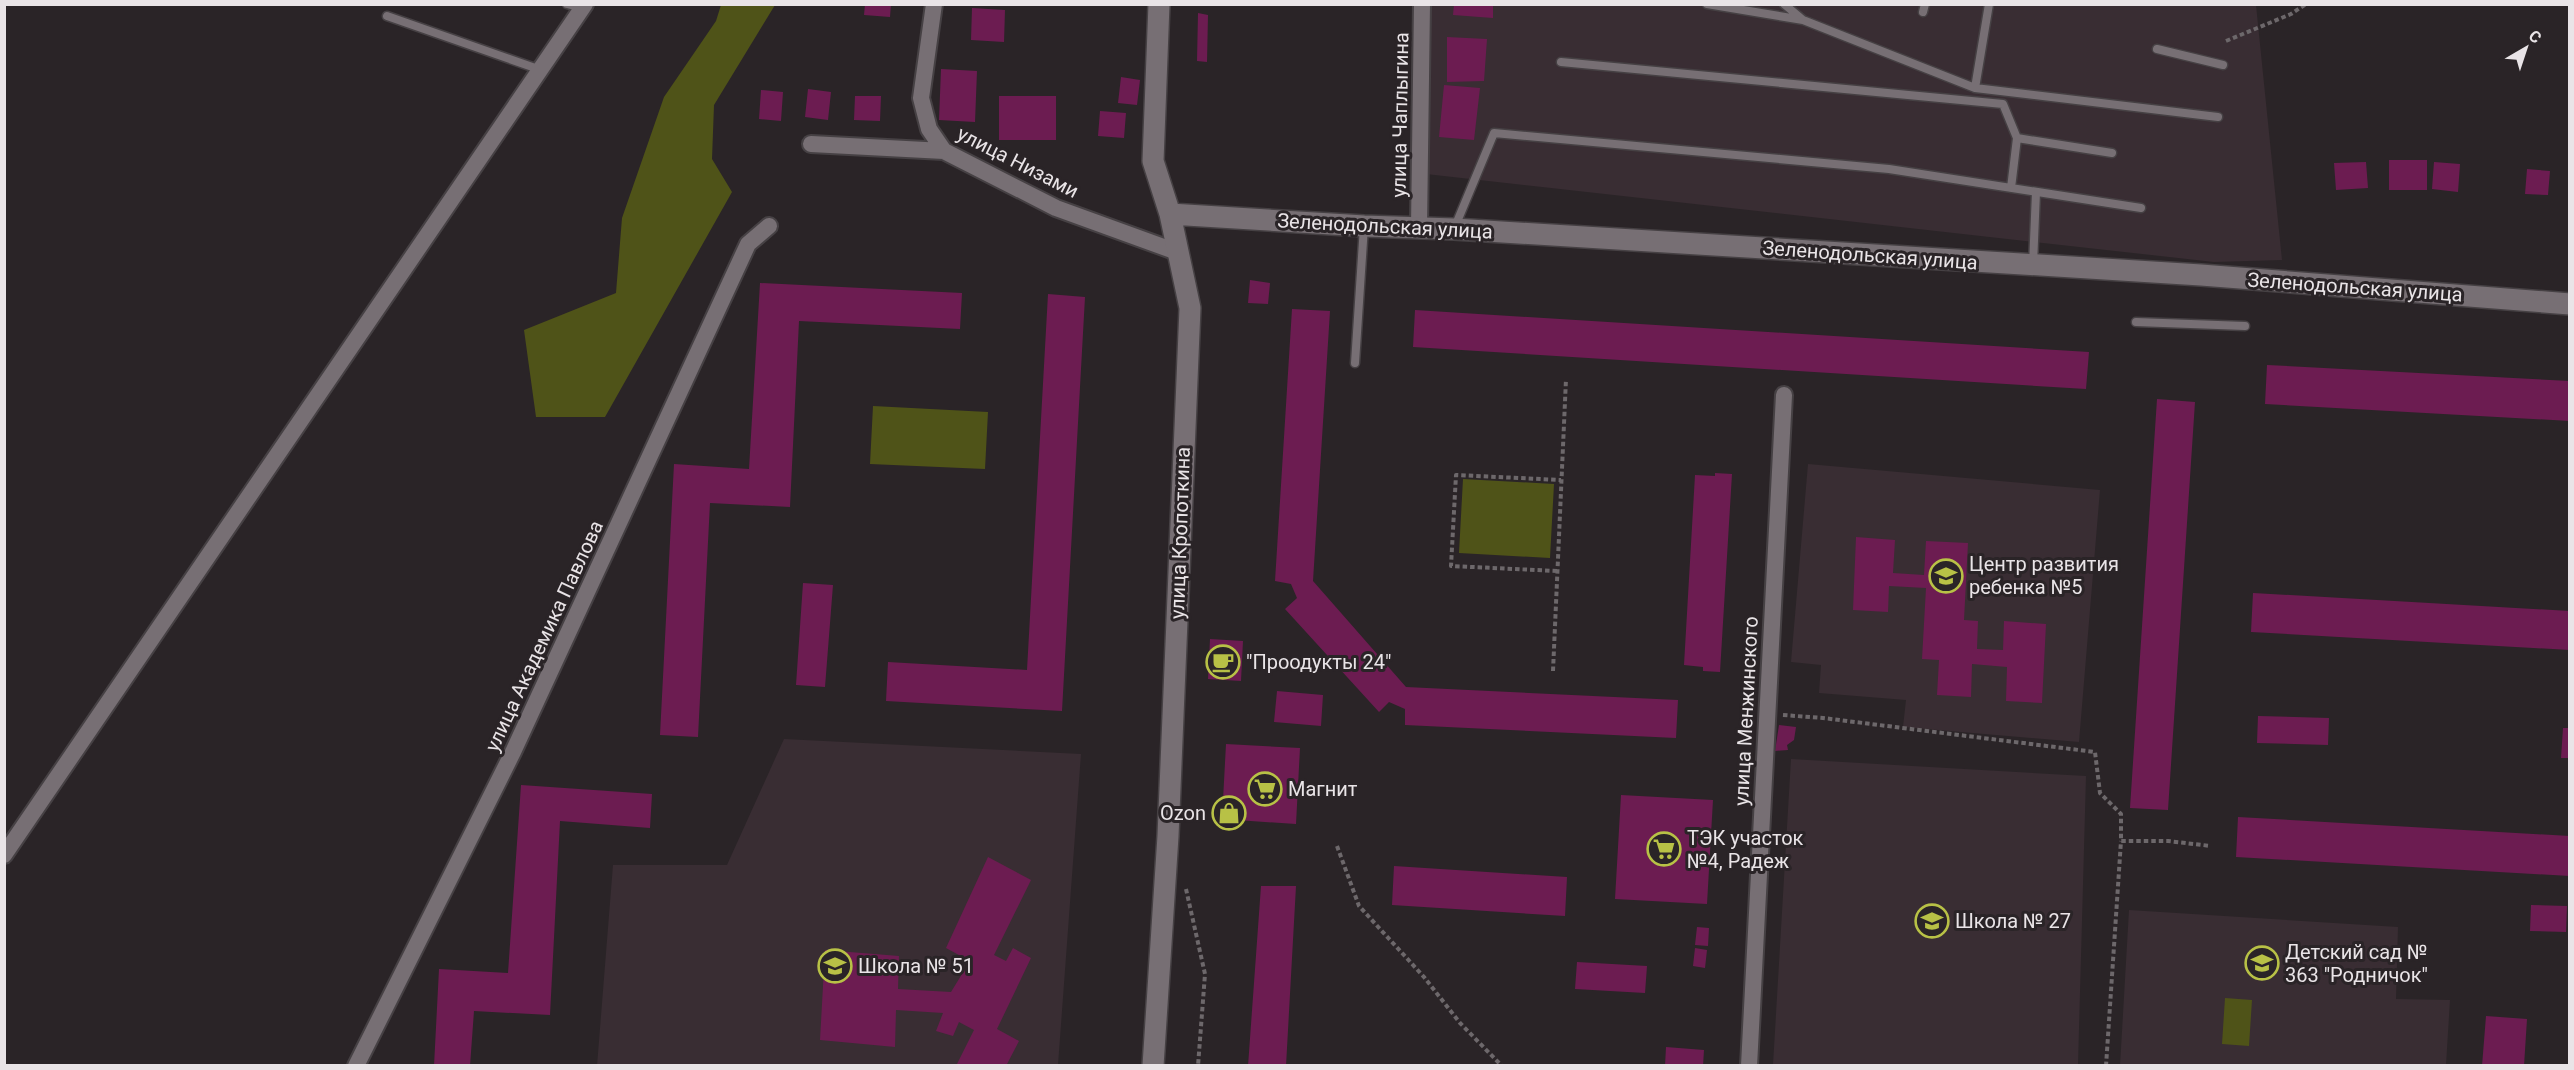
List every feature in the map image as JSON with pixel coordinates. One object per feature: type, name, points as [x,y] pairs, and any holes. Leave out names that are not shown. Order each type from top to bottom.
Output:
[{"type":"street","name":"улица Низами","points":[[934,4],[921,98],[928,129],[944,151],[1056,208],[1180,253]]},
{"type":"street","name":"улица Кропоткина","points":[[1153,1065],[1168,836],[1190,308],[1170,214],[1152,161],[1159,4]]},
{"type":"street","name":"улица Чаплыгина","points":[[1419,227],[1422,4]]},
{"type":"street","points":[[4,855],[541,70],[578,6]]},
{"type":"street","points":[[811,144],[944,151]]},
{"type":"street","name":"Зеленодольская улица","points":[[1170,214],[2201,275],[2570,304]]},
{"type":"street","name":"улица Академика Павлова","points":[[356,1065],[513,752],[748,244],[769,226]]},
{"type":"street","name":"улица Менжинского","points":[[1749,1065],[1784,395]]},
{"type":"lane","points":[[1707,4],[1803,20],[1975,88],[2218,117]]},
{"type":"lane","points":[[1784,4],[1803,20]]},
{"type":"lane","points":[[1975,88],[1989,4]]},
{"type":"lane","points":[[387,15],[541,70]]},
{"type":"lane","points":[[2157,49],[2223,65]]},
{"type":"lane","points":[[1561,62],[2003,104],[2017,138],[2011,188]]},
{"type":"lane","points":[[1454,229],[1494,133],[1889,169],[2141,208]]},
{"type":"lane","points":[[2017,138],[2112,153]]},
{"type":"lane","points":[[2032,266],[2036,192]]},
{"type":"lane","points":[[1355,363],[1364,226]]},
{"type":"lane","points":[[2136,322],[2245,326]]},
{"type":"path","points":[[2226,41],[2291,14],[2306,4]]},
{"type":"path","points":[[1553,671],[1566,379]]},
{"type":"path","points":[[1557,571],[1452,566],[1452,543],[1456,475],[1561,480]]},
{"type":"path","points":[[1767,714],[1823,718],[2095,752],[2100,793],[2121,814],[2106,1065]]},
{"type":"path","points":[[2121,841],[2168,841],[2211,846]]},
{"type":"path","points":[[1337,846],[1359,906],[1425,977],[1460,1023],[1502,1065]]},
{"type":"path","points":[[1185,888],[1205,974],[1198,1065]]},
{"type":"shaded area","points":[[1428,5],[2256,5],[2282,260],[2214,262],[1426,174]]},
{"type":"shaded area","name":"Центр развития ребенка №5","points":[[1808,464],[2100,490],[2079,742],[1903,727],[1906,700],[1819,693],[1821,665],[1791,662]]},
{"type":"shaded area","name":"Школа № 51","points":[[784,739],[1081,754],[1058,1065],[597,1066],[613,865],[727,865]]},
{"type":"shaded area","name":"Школа № 27","points":[[1791,759],[2086,776],[2078,1065],[1773,1065]]},
{"type":"shaded area","name":"Детский сад № 363 \"Родничок\"","points":[[2129,910],[2398,927],[2396,999],[2450,1000],[2446,1065],[2120,1066]]},
{"type":"green space","points":[[721,5],[775,5],[714,105],[712,159],[732,192],[605,417],[536,417],[524,330],[616,293],[622,218],[664,97],[716,21]]},
{"type":"green space","points":[[873,406],[988,412],[985,469],[870,464]]},
{"type":"green space","points":[[1463,479],[1554,484],[1550,558],[1459,553]]},
{"type":"green space","points":[[2225,998],[2252,1000],[2249,1046],[2222,1044]]},
{"type":"building","points":[[865,4],[891,4],[890,17],[864,15]]},
{"type":"building","points":[[1454,4],[1493,4],[1493,18],[1453,15]]},
{"type":"building","points":[[972,8],[1005,10],[1004,42],[971,40]]},
{"type":"building","points":[[1198,13],[1208,15],[1207,62],[1197,61]]},
{"type":"building","points":[[1447,37],[1487,39],[1484,81],[1447,82]]},
{"type":"building","points":[[941,69],[977,71],[975,122],[939,120]]},
{"type":"building","points":[[1121,77],[1140,80],[1137,105],[1118,103]]},
{"type":"building","points":[[1444,85],[1480,88],[1474,140],[1439,137]]},
{"type":"building","points":[[808,89],[831,92],[828,120],[805,117]]},
{"type":"building","points":[[761,90],[783,92],[781,121],[759,119]]},
{"type":"building","points":[[855,96],[881,96],[880,121],[854,120]]},
{"type":"building","points":[[999,96],[1056,96],[1056,140],[999,140]]},
{"type":"building","points":[[1100,111],[1126,113],[1124,138],[1098,136]]},
{"type":"building","points":[[2389,160],[2427,160],[2427,190],[2389,190]]},
{"type":"building","points":[[2366,162],[2368,188],[2336,190],[2334,163]]},
{"type":"building","points":[[2434,162],[2460,164],[2458,192],[2432,189]]},
{"type":"building","points":[[2527,169],[2550,171],[2548,195],[2525,194]]},
{"type":"building","points":[[1250,280],[1270,283],[1268,304],[1248,303]]},
{"type":"building","points":[[760,283],[962,293],[960,329],[799,321],[790,507],[710,503],[698,737],[660,735],[674,464],[749,469]]},
{"type":"building","points":[[1048,294],[1085,297],[1062,711],[886,701],[888,662],[1027,670]]},
{"type":"building","points":[[1292,309],[1330,311],[1313,581],[1406,687],[1678,700],[1676,738],[1405,725],[1405,709],[1389,702],[1379,712],[1285,609],[1297,598],[1291,584],[1275,581]]},
{"type":"building","points":[[1415,310],[2089,352],[2086,389],[1413,347]]},
{"type":"building","points":[[2267,365],[2570,381],[2570,421],[2265,404]]},
{"type":"building","points":[[2157,399],[2195,402],[2168,810],[2130,808]]},
{"type":"building","points":[[1715,473],[1732,474],[1720,672],[1703,671],[1703,667],[1684,665],[1695,475],[1715,476]]},
{"type":"building","points":[[1856,537],[1895,540],[1893,573],[1924,575],[1926,541],[1968,543],[1964,620],[1978,621],[1977,649],[2003,650],[2004,621],[2046,624],[2042,703],[2006,701],[2007,667],[1972,664],[1971,697],[1937,695],[1939,660],[1922,659],[1926,588],[1889,586],[1888,612],[1853,610]]},
{"type":"building","points":[[803,583],[833,585],[825,687],[796,685]]},
{"type":"building","points":[[2253,593],[2570,611],[2570,650],[2251,632]]},
{"type":"building","points":[[1210,639],[1243,641],[1241,681],[1208,679]]},
{"type":"building","points":[[1277,691],[1323,695],[1321,726],[1274,722]]},
{"type":"building","points":[[2258,716],[2329,718],[2328,745],[2257,743]]},
{"type":"building","points":[[1779,725],[1796,727],[1794,740],[1787,745],[1788,750],[1775,751]]},
{"type":"building","points":[[2563,728],[2570,728],[2570,758],[2561,758]]},
{"type":"building","points":[[1226,744],[1300,748],[1296,824],[1222,819]]},
{"type":"building","points":[[521,785],[652,794],[650,828],[560,821],[550,1015],[474,1011],[470,1066],[434,1066],[439,969],[508,973]]},
{"type":"building","name":"ТЭК участок №4, Радеж","points":[[1621,795],[1713,800],[1707,904],[1615,899]]},
{"type":"building","points":[[2238,817],[2570,836],[2570,876],[2236,857]]},
{"type":"building","points":[[988,857],[1031,880],[994,955],[1006,961],[1013,948],[1031,958],[997,1029],[1019,1041],[1006,1066],[956,1066],[974,1030],[959,1022],[953,1036],[936,1031],[943,1013],[896,1010],[895,1047],[820,1040],[825,950],[899,956],[898,989],[951,992],[970,961],[946,948]]},
{"type":"building","points":[[1394,866],[1567,877],[1565,916],[1392,905]]},
{"type":"building","points":[[1261,886],[1296,886],[1286,1066],[1248,1066]]},
{"type":"building","points":[[2531,905],[2567,906],[2566,932],[2530,931]]},
{"type":"building","points":[[1697,927],[1709,928],[1708,946],[1695,945]]},
{"type":"building","points":[[1695,948],[1707,950],[1705,968],[1693,966]]},
{"type":"building","points":[[1577,962],[1647,966],[1645,993],[1575,989]]},
{"type":"building","points":[[2486,1016],[2527,1019],[2524,1066],[2482,1066]]},
{"type":"building","points":[[1666,1047],[1704,1050],[1703,1066],[1665,1066]]},
{"type":"place","name":"Центр развития ребенка №5","points":[[1946,576]]},
{"type":"place","name":"\"Проодукты 24\"","points":[[1223,662]]},
{"type":"place","name":"Магнит","points":[[1265,789]]},
{"type":"place","name":"Ozon","points":[[1229,813]]},
{"type":"place","name":"ТЭК участок №4, Радеж","points":[[1664,849]]},
{"type":"place","name":"Школа № 27","points":[[1932,921]]},
{"type":"place","name":"Детский сад № 363 \"Родничок\"","points":[[2262,963]]},
{"type":"place","name":"Школа № 51","points":[[835,966]]}]
